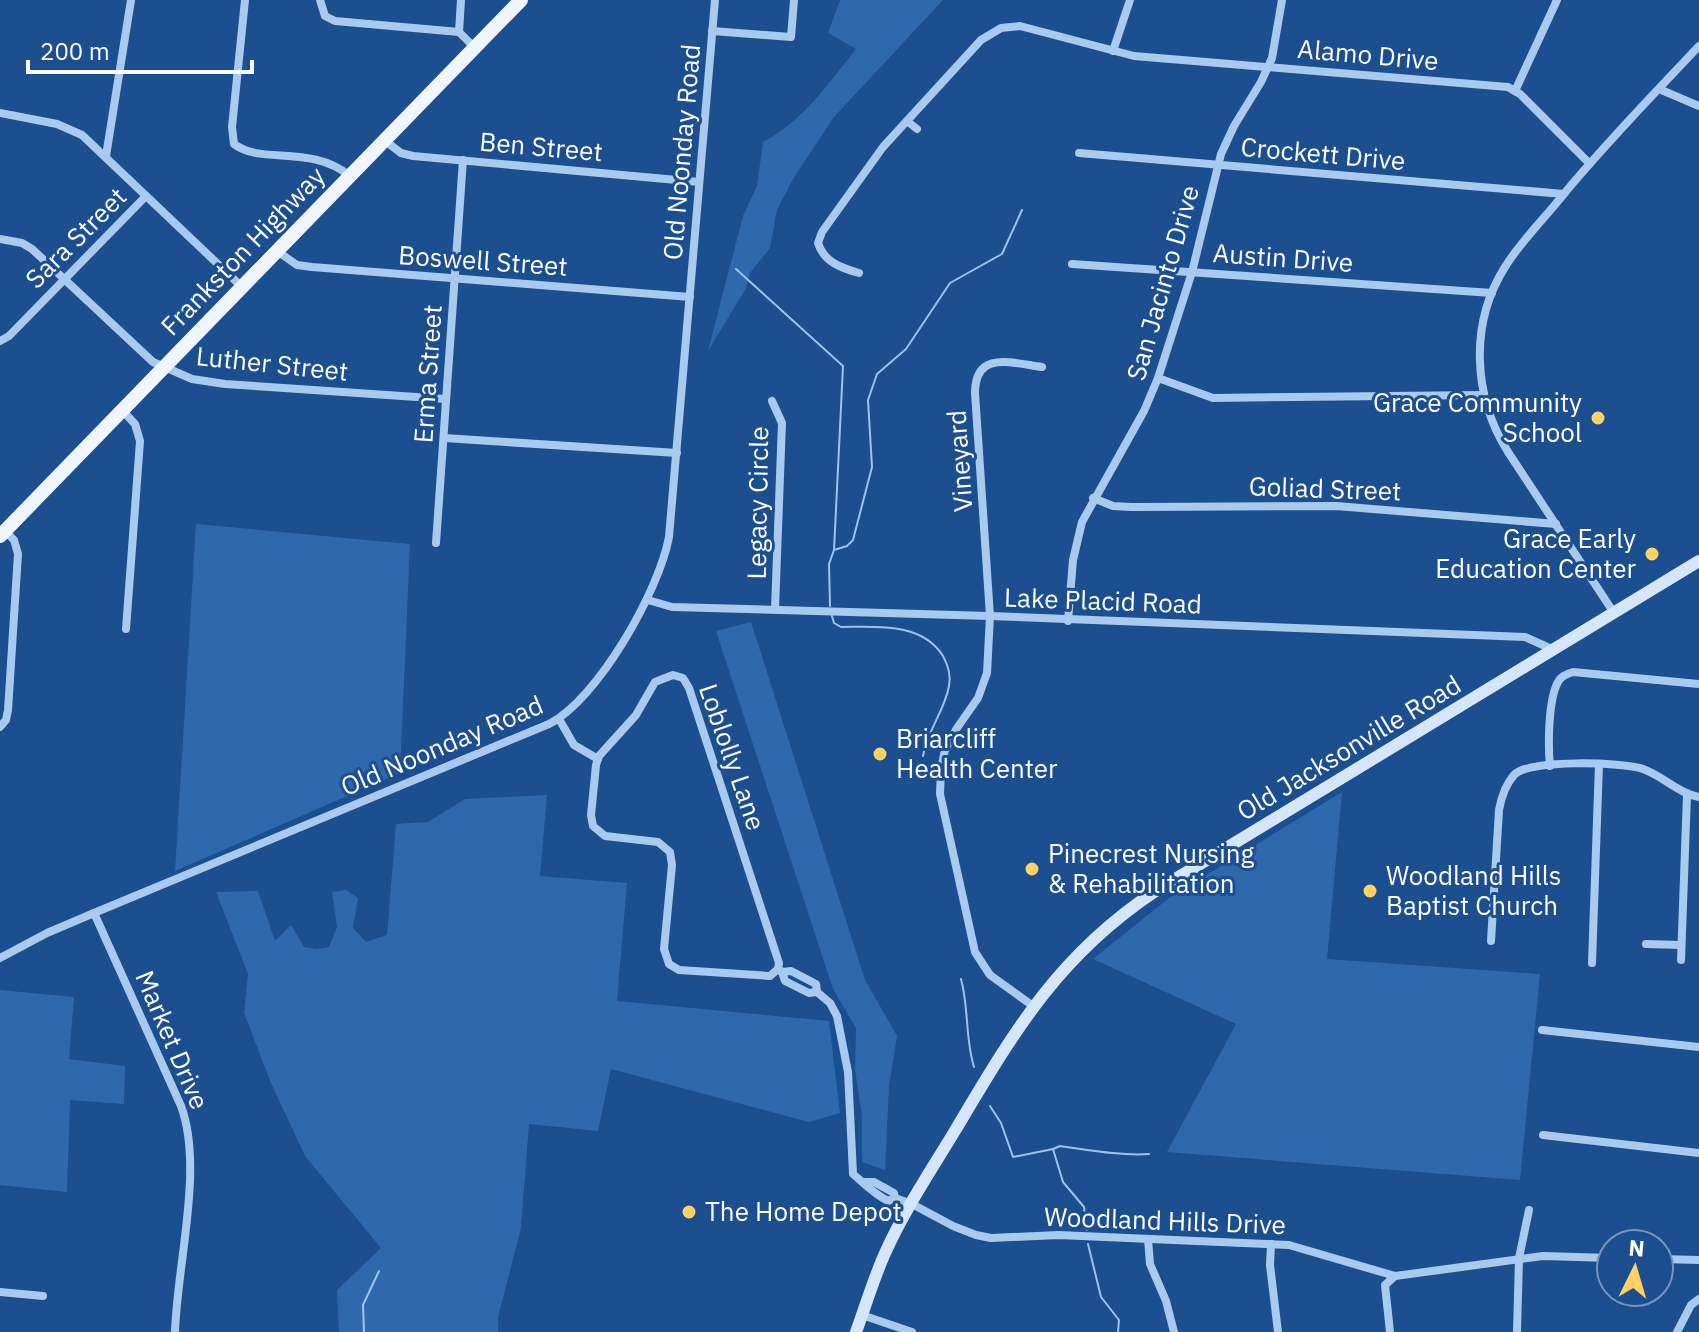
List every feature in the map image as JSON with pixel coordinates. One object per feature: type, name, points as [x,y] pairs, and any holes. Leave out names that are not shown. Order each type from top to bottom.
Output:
[{"type":"main road","name":"Frankston Highway","points":[[3,534],[521,0]]},
{"type":"main road","name":"Old Jacksonville Road","points":[[856,1332],[885,1254],[1008,1042],[1033,1006],[1079,953],[1113,921],[1143,899],[1698,563]]},
{"type":"street","points":[[106,156],[131,0]]},
{"type":"street","points":[[245,0],[232,127],[234,144],[240,149],[320,159],[350,176]]},
{"type":"street","points":[[320,0],[325,16],[335,21],[459,32],[475,48]]},
{"type":"street","points":[[459,32],[461,0]]},
{"type":"street","name":"Old Noonday Road","points":[[0,958],[94,913],[559,719],[589,691],[648,600],[667,549],[715,0]]},
{"type":"street","points":[[712,31],[791,37],[794,0]]},
{"type":"street","points":[[1113,51],[1130,0]]},
{"type":"street","name":"San Jacinto Drive","points":[[1068,621],[1075,549],[1082,522],[1093,498],[1122,453],[1158,378],[1192,272],[1218,165],[1231,131],[1268,67],[1277,38],[1282,0]]},
{"type":"street","points":[[1557,0],[1515,91],[1589,163]]},
{"type":"street","name":"Alamo Drive","points":[[859,273],[840,268],[826,257],[818,240],[877,155],[981,40],[1001,28],[1031,28],[1134,56],[1503,86],[1515,91]]},
{"type":"street","points":[[1614,613],[1497,434],[1484,395],[1480,342],[1492,293],[1510,259],[1589,163],[1699,46]]},
{"type":"street","points":[[1659,89],[1699,106]]},
{"type":"street","points":[[0,113],[72,129],[90,141],[242,287]]},
{"type":"street","points":[[907,121],[917,129]]},
{"type":"street","name":"Ben Street","points":[[384,140],[407,155],[699,182]]},
{"type":"street","name":"Crockett Drive","points":[[1079,153],[1564,194]]},
{"type":"street","name":"Erma Street","points":[[436,543],[463,160]]},
{"type":"street","name":"Sara Street","points":[[0,341],[9,336],[146,196]]},
{"type":"street","name":"Luther Street","points":[[0,239],[22,243],[32,249],[145,356],[163,368],[192,379],[212,383],[446,399]]},
{"type":"street","name":"Boswell Street","points":[[277,251],[302,266],[690,297]]},
{"type":"street","name":"Austin Drive","points":[[1072,264],[1492,293]]},
{"type":"street","name":"Vineyard","points":[[990,616],[975,393],[977,374],[980,368],[991,363],[1042,367]]},
{"type":"street","points":[[1158,378],[1213,398],[1484,395]]},
{"type":"street","name":"Legacy Circle","points":[[772,401],[782,423],[775,609]]},
{"type":"street","points":[[122,410],[135,424],[140,441],[126,629]]},
{"type":"street","points":[[444,438],[677,453]]},
{"type":"street","name":"Goliad Street","points":[[1093,498],[1113,506],[1336,506],[1556,524]]},
{"type":"street","points":[[0,727],[6,720],[8,710],[18,562],[16,544],[3,534]]},
{"type":"street","name":"Lake Placid Road","points":[[648,600],[672,607],[1525,637],[1555,650]]},
{"type":"street","points":[[990,616],[986,680],[945,750],[940,794],[975,952],[990,975],[1033,1006]]},
{"type":"street","points":[[1550,766],[1548,748],[1554,695],[1564,675],[1573,672],[1699,684]]},
{"type":"street","name":"Loblolly Lane","points":[[598,759],[636,715],[655,682],[673,675],[687,682],[780,971]]},
{"type":"street","points":[[559,719],[574,745],[598,759],[591,810],[593,826],[605,836],[658,842],[670,852],[672,865],[664,949],[669,964],[679,970],[764,977],[780,971],[785,981],[809,993],[817,992],[830,1003],[837,1016],[848,1072],[851,1170],[868,1190],[888,1201],[895,1198],[912,1204]]},
{"type":"street","points":[[1491,941],[1501,799],[1514,775],[1522,770],[1566,762],[1643,769],[1687,795],[1699,797]]},
{"type":"street","points":[[1592,963],[1599,764]]},
{"type":"street","points":[[1681,960],[1687,795]]},
{"type":"street","name":"Market Drive","points":[[94,913],[181,1106],[189,1131],[189,1176],[175,1332]]},
{"type":"street","points":[[1646,944],[1681,945]]},
{"type":"street","points":[[1542,1030],[1699,1047]]},
{"type":"street","points":[[1543,1135],[1699,1153]]},
{"type":"street","name":"Woodland Hills Drive","points":[[912,1204],[953,1226],[991,1238],[1058,1235],[1271,1244],[1316,1251],[1395,1276],[1519,1258],[1595,1258]]},
{"type":"street","points":[[1517,1332],[1519,1258],[1529,1210]]},
{"type":"street","points":[[1148,1239],[1150,1264],[1166,1301],[1174,1332]]},
{"type":"street","points":[[1271,1244],[1270,1265],[1278,1332]]},
{"type":"street","points":[[1675,1259],[1699,1260]]},
{"type":"street","points":[[1390,1332],[1385,1285],[1395,1276]]},
{"type":"street","points":[[0,1292],[43,1296]]},
{"type":"street","points":[[1677,1332],[1691,1305],[1699,1299]]},
{"type":"street","points":[[862,1315],[912,1332]]},
{"type":"shaded area","points":[[840,0],[943,0],[834,117],[793,179],[777,210],[770,248],[750,273],[745,290],[708,351],[743,216],[757,186],[763,142],[803,113],[856,49],[828,33]]},
{"type":"shaded area","points":[[196,524],[410,544],[400,773],[175,871]]},
{"type":"shaded area","points":[[751,622],[865,980],[897,1036],[889,1086],[885,1170],[862,1162],[862,1116],[855,1070],[856,1028],[833,989],[716,631]]},
{"type":"shaded area","points":[[1342,792],[1327,959],[1540,974],[1520,1180],[1167,1152],[1236,1024],[1093,959],[1169,898]]},
{"type":"shaded area","points":[[547,795],[540,876],[627,883],[617,1001],[829,1021],[840,1113],[809,1122],[611,1069],[598,1131],[529,1124],[521,1228],[498,1317],[498,1332],[339,1332],[337,1290],[381,1248],[305,1156],[271,1083],[244,1013],[248,974],[216,892],[258,891],[275,941],[291,925],[304,947],[317,949],[329,947],[337,927],[332,892],[346,890],[358,898],[353,928],[366,942],[387,935],[396,824],[428,822],[465,799]]},
{"type":"shaded area","points":[[0,990],[74,997],[69,1059],[125,1066],[124,1104],[70,1100],[67,1192],[0,1185]]},
{"type":"waterway","points":[[834,550],[847,546],[853,540],[872,467],[868,400],[877,374],[906,349],[950,283],[1002,254],[1022,210]]},
{"type":"waterway","points":[[736,269],[843,366],[834,550],[829,564],[830,606]]},
{"type":"waterway","points":[[832,616],[834,623],[841,627],[884,627],[911,632],[934,645],[943,656],[949,671],[949,686],[923,756]]},
{"type":"waterway","points":[[961,979],[974,1067]]},
{"type":"waterway","points":[[990,1106],[1001,1123],[1013,1157],[1053,1149],[1063,1182],[1084,1207],[1087,1230]]},
{"type":"waterway","points":[[1053,1149],[1060,1146],[1149,1154]]},
{"type":"waterway","points":[[1088,1244],[1101,1297],[1119,1320],[1118,1332]]},
{"type":"waterway","points":[[364,1332],[363,1305],[379,1271]]},
{"type":"place","name":"Grace Community School","points":[[1598,418]]},
{"type":"place","name":"Grace Early Education Center","points":[[1652,554]]},
{"type":"place","name":"Briarcliff Health Center","points":[[880,754]]},
{"type":"place","name":"Pinecrest Nursing & Rehabilitation","points":[[1032,869]]},
{"type":"place","name":"Woodland Hills Baptist Church","points":[[1370,891]]},
{"type":"place","name":"The Home Depot","points":[[689,1212]]}]
